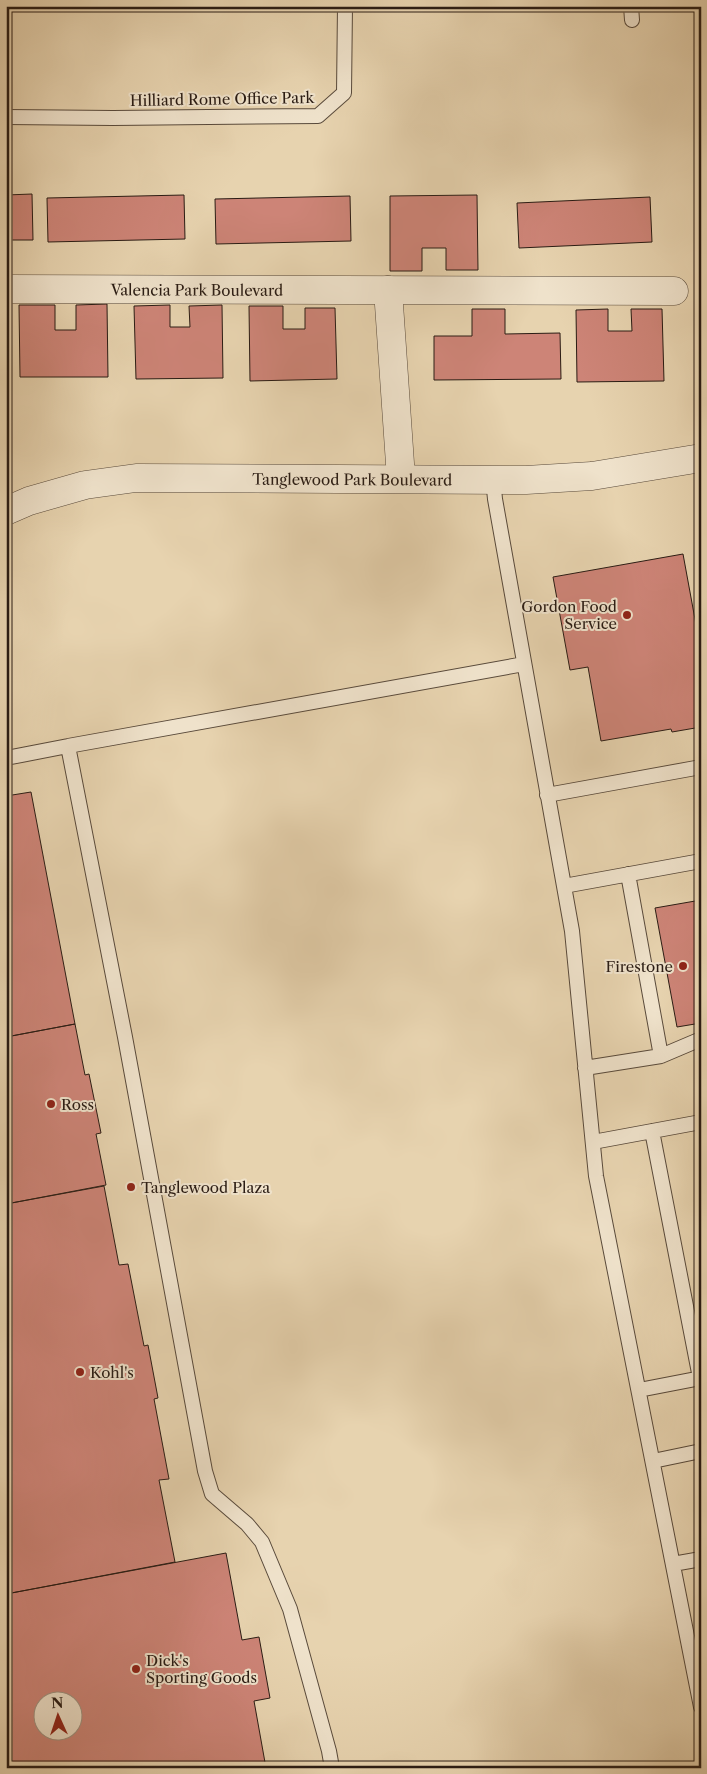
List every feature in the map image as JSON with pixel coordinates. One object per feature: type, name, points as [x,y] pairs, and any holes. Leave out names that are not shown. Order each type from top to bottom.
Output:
[{"type":"street","name":"Valencia Park Boulevard","points":[[6,288],[674,291]]},
{"type":"street","points":[[388,290],[400,478]]},
{"type":"street","name":"Tanglewood Park Boulevard","points":[[6,511],[29,501],[85,484],[136,478],[526,480],[592,476],[701,458]]},
{"type":"lane","name":"Hilliard Rome Office Park","points":[[6,117],[318,116],[344,93],[345,6]]},
{"type":"lane","points":[[492,479],[572,931],[596,1176],[673,1564],[695,1646],[701,1707]]},
{"type":"lane","points":[[6,758],[524,664]]},
{"type":"lane","points":[[68,746],[126,1037],[205,1471],[212,1494],[247,1524],[262,1542],[290,1609],[329,1750],[332,1768]]},
{"type":"lane","points":[[548,795],[701,766]]},
{"type":"lane","points":[[564,886],[701,861]]},
{"type":"lane","points":[[628,874],[661,1056]]},
{"type":"lane","points":[[585,1068],[661,1056],[701,1040]]},
{"type":"lane","points":[[593,1142],[701,1122]]},
{"type":"lane","points":[[639,1390],[700,1378],[652,1131]]},
{"type":"lane","points":[[653,1461],[701,1451]]},
{"type":"lane","points":[[673,1564],[701,1559]]},
{"type":"building","points":[[32,194],[33,240],[6,240],[6,195]]},
{"type":"building","points":[[184,195],[185,239],[48,242],[47,198]]},
{"type":"building","points":[[477,195],[478,270],[446,270],[446,248],[422,248],[422,271],[390,271],[390,196]]},
{"type":"building","points":[[350,196],[351,241],[216,244],[215,199]]},
{"type":"building","points":[[650,197],[652,242],[519,248],[517,203]]},
{"type":"building","points":[[107,304],[108,377],[20,377],[19,305],[55,305],[55,330],[76,330],[76,305]]},
{"type":"building","points":[[170,305],[170,327],[190,327],[189,306],[222,305],[223,378],[136,379],[134,306]]},
{"type":"building","points":[[249,306],[283,306],[283,329],[305,329],[305,308],[335,308],[337,379],[250,381]]},
{"type":"building","points":[[472,309],[505,309],[505,334],[560,333],[561,379],[434,380],[434,336],[472,336]]},
{"type":"building","points":[[608,309],[608,331],[632,331],[631,309],[662,309],[664,381],[577,382],[576,310]]},
{"type":"building","name":"Gordon Food Service","points":[[683,554],[701,652],[701,727],[672,732],[671,729],[601,741],[588,667],[570,670],[553,577]]},
{"type":"building","points":[[31,792],[75,1024],[6,1037],[6,796]]},
{"type":"building","name":"Firestone","points":[[701,900],[701,1023],[677,1027],[655,908]]},
{"type":"building","name":"Ross","points":[[75,1024],[85,1075],[89,1074],[101,1133],[96,1134],[106,1185],[6,1204],[6,1037]]},
{"type":"building","name":"Kohl's","points":[[104,1186],[119,1265],[128,1264],[144,1346],[148,1345],[158,1398],[154,1399],[169,1479],[159,1480],[175,1562],[6,1594],[6,1204]]},
{"type":"building","name":"Dick's Sporting Goods","points":[[226,1553],[242,1640],[259,1637],[270,1698],[254,1701],[266,1768],[6,1768],[6,1594]]},
{"type":"place","name":"Gordon Food Service","points":[[627,615]]},
{"type":"place","name":"Firestone","points":[[683,966]]},
{"type":"place","name":"Ross","points":[[51,1104]]},
{"type":"place","name":"Tanglewood Plaza","points":[[131,1187]]},
{"type":"place","name":"Kohl's","points":[[80,1372]]},
{"type":"place","name":"Dick's Sporting Goods","points":[[136,1669]]}]
